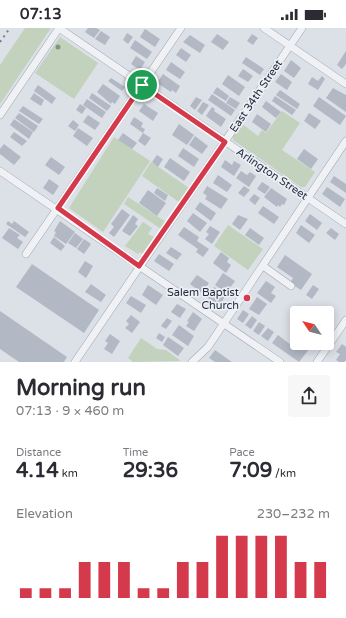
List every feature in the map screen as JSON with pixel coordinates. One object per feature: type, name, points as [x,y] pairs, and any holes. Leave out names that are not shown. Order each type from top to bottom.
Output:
[{"type":"street","points":[[0,115],[59,28]]},
{"type":"street","name":"Arlington Street","points":[[59,28],[346,224]]},
{"type":"street","points":[[26,254],[181,28]]},
{"type":"street","points":[[264,28],[346,84]]},
{"type":"street","name":"East 34th Street","points":[[75,362],[302,28]]},
{"type":"street","points":[[192,362],[208,346],[346,141]]},
{"type":"street","points":[[0,170],[58,208],[139,266],[280,362]]},
{"type":"street","points":[[262,266],[291,286]]},
{"type":"street","points":[[317,362],[346,320]]},
{"type":"green space","points":[[25,28],[51,28],[0,104],[0,65]]},
{"type":"green space","points":[[60,37],[98,63],[74,99],[35,73]]},
{"type":"green space","points":[[282,111],[300,123],[282,150],[315,172],[305,187],[301,187],[233,140],[233,136],[241,123],[258,136],[262,130],[266,133]]},
{"type":"green space","points":[[114,137],[150,161],[103,232],[69,208]]},
{"type":"green space","points":[[151,162],[189,188],[179,202],[142,176]]},
{"type":"green space","points":[[128,197],[166,222],[161,229],[124,204]]},
{"type":"green space","points":[[143,222],[152,228],[148,234],[154,237],[142,254],[140,252],[138,254],[125,246]]},
{"type":"green space","points":[[228,225],[263,249],[248,270],[214,246]]},
{"type":"green space","points":[[141,338],[157,349],[166,350],[181,361],[133,362],[128,358]]},
{"type":"building","points":[[88,28],[96,28],[100,30],[94,38],[85,32]]},
{"type":"building","points":[[145,29],[160,39],[155,47],[140,37]]},
{"type":"building","points":[[101,31],[110,37],[105,45],[95,39]]},
{"type":"building","points":[[127,33],[133,37],[128,44],[123,40]]},
{"type":"building","points":[[217,34],[229,42],[223,50],[211,42]]},
{"type":"building","points":[[252,34],[258,38],[253,45],[247,41]]},
{"type":"building","points":[[190,35],[205,45],[200,53],[183,42]]},
{"type":"building","points":[[135,40],[152,52],[147,59],[130,48]]},
{"type":"building","points":[[181,48],[191,55],[186,62],[176,55]]},
{"type":"building","points":[[346,51],[346,64],[342,69],[337,65]]},
{"type":"building","points":[[136,56],[145,62],[140,70],[131,64]]},
{"type":"building","points":[[246,57],[264,69],[260,75],[242,63]]},
{"type":"building","points":[[291,60],[301,68],[294,78],[284,71]]},
{"type":"building","points":[[171,62],[185,72],[180,79],[166,70]]},
{"type":"building","points":[[243,69],[253,76],[248,82],[238,76]]},
{"type":"building","points":[[163,74],[180,86],[176,93],[172,90],[171,92],[157,83]]},
{"type":"building","points":[[281,74],[292,82],[287,90],[275,82]]},
{"type":"building","points":[[228,75],[245,87],[239,96],[222,84]]},
{"type":"building","points":[[322,76],[325,79],[318,90],[308,84],[312,77],[318,81]]},
{"type":"building","points":[[111,78],[125,87],[122,91],[108,81]]},
{"type":"building","points":[[103,84],[120,96],[115,104],[112,102],[111,104],[97,92]]},
{"type":"building","points":[[38,85],[56,98],[52,104],[34,91]]},
{"type":"building","points":[[217,87],[229,96],[226,101],[213,93]]},
{"type":"building","points":[[333,88],[346,95],[346,112],[326,98]]},
{"type":"building","points":[[280,90],[300,104],[297,109],[276,95]]},
{"type":"building","points":[[34,93],[44,100],[41,106],[30,99]]},
{"type":"building","points":[[92,93],[111,106],[107,111],[89,98]]},
{"type":"building","points":[[212,94],[235,110],[231,116],[208,100]]},
{"type":"building","points":[[275,96],[296,110],[292,115],[272,101]]},
{"type":"building","points":[[196,97],[202,100],[195,110],[190,106]]},
{"type":"building","points":[[230,97],[240,103],[236,109],[226,103]]},
{"type":"building","points":[[319,97],[346,116],[340,125],[313,106]]},
{"type":"building","points":[[87,99],[106,112],[102,118],[83,105]]},
{"type":"building","points":[[266,101],[281,112],[276,118],[262,107]]},
{"type":"building","points":[[203,102],[209,105],[202,115],[197,111]]},
{"type":"building","points":[[80,104],[86,108],[82,114],[76,110]]},
{"type":"building","points":[[144,104],[158,113],[153,121],[139,111]]},
{"type":"building","points":[[23,106],[43,119],[39,124],[19,111]]},
{"type":"building","points":[[212,107],[215,109],[214,111],[226,119],[221,127],[206,116]]},
{"type":"building","points":[[19,113],[38,126],[34,132],[15,118]]},
{"type":"building","points":[[309,113],[321,121],[315,129],[304,121]]},
{"type":"building","points":[[257,114],[271,124],[266,132],[252,122]]},
{"type":"building","points":[[88,115],[100,123],[95,130],[83,122]]},
{"type":"building","points":[[134,117],[143,123],[141,127],[145,129],[143,133],[130,124]]},
{"type":"building","points":[[14,119],[33,132],[29,139],[10,125]]},
{"type":"building","points":[[73,120],[79,125],[75,131],[68,126]]},
{"type":"building","points":[[179,124],[194,135],[187,145],[172,135]]},
{"type":"building","points":[[78,128],[93,138],[87,146],[73,136]]},
{"type":"building","points":[[14,132],[27,141],[22,146],[10,137]]},
{"type":"building","points":[[123,133],[137,143],[132,149],[118,140]]},
{"type":"building","points":[[143,133],[151,138],[145,146],[138,141]]},
{"type":"building","points":[[195,136],[208,146],[202,154],[189,145]]},
{"type":"building","points":[[4,144],[21,157],[14,165],[0,154],[0,149]]},
{"type":"building","points":[[183,148],[199,159],[194,167],[178,156]]},
{"type":"building","points":[[304,149],[318,159],[311,169],[297,159]]},
{"type":"building","points":[[157,155],[163,159],[158,167],[152,162]]},
{"type":"building","points":[[51,157],[65,167],[59,175],[45,165]]},
{"type":"building","points":[[170,158],[190,172],[184,181],[164,167]]},
{"type":"building","points":[[225,160],[232,165],[234,161],[241,165],[234,176],[221,167]]},
{"type":"building","points":[[241,171],[247,175],[250,172],[256,176],[249,187],[236,178]]},
{"type":"building","points":[[218,175],[232,185],[227,192],[213,183]]},
{"type":"building","points":[[334,176],[346,184],[346,193],[330,182]]},
{"type":"building","points":[[49,179],[59,186],[53,195],[43,188]]},
{"type":"building","points":[[262,182],[270,187],[265,194],[257,189]]},
{"type":"building","points":[[207,186],[228,199],[221,209],[205,199],[207,196],[203,193]]},
{"type":"building","points":[[244,186],[250,190],[244,197],[238,193]]},
{"type":"building","points":[[327,187],[345,199],[340,207],[322,194]]},
{"type":"building","points":[[157,188],[168,195],[165,201],[154,193]]},
{"type":"building","points":[[271,188],[287,199],[284,205],[282,204],[280,207],[278,205],[277,207],[264,197]]},
{"type":"building","points":[[148,190],[166,203],[157,216],[139,203]]},
{"type":"building","points":[[254,194],[260,198],[255,205],[249,200]]},
{"type":"building","points":[[200,202],[216,213],[211,221],[195,209]]},
{"type":"building","points":[[263,206],[279,217],[274,224],[258,213]]},
{"type":"building","points":[[122,209],[130,215],[114,237],[109,233],[114,227],[111,224]]},
{"type":"building","points":[[193,213],[207,223],[200,232],[187,221]]},
{"type":"building","points":[[310,214],[322,223],[317,230],[305,221]]},
{"type":"building","points":[[133,215],[138,219],[135,224],[138,226],[130,236],[122,231]]},
{"type":"building","points":[[238,215],[248,219],[240,230],[232,224]]},
{"type":"building","points":[[8,221],[12,224],[14,221],[29,232],[25,237],[6,224]]},
{"type":"building","points":[[60,221],[75,232],[66,244],[54,236],[56,232],[54,231]]},
{"type":"building","points":[[301,225],[315,235],[309,243],[296,233]]},
{"type":"building","points":[[210,226],[220,232],[212,244],[205,239],[209,234],[206,232]]},
{"type":"building","points":[[184,227],[199,237],[197,241],[209,249],[203,257],[196,252],[198,249],[178,235]]},
{"type":"building","points":[[9,228],[20,235],[17,238],[23,242],[18,249],[2,238]]},
{"type":"building","points":[[250,228],[264,238],[259,245],[245,235]]},
{"type":"building","points":[[331,228],[339,234],[335,240],[326,233]]},
{"type":"building","points":[[75,233],[83,239],[76,248],[68,243]]},
{"type":"building","points":[[54,237],[65,246],[61,251],[50,243]]},
{"type":"building","points":[[84,239],[91,244],[84,254],[77,249]]},
{"type":"building","points":[[171,247],[182,254],[177,260],[166,253]]},
{"type":"building","points":[[221,252],[229,258],[227,262],[231,265],[226,273],[213,263]]},
{"type":"building","points":[[159,254],[174,264],[169,271],[154,261]]},
{"type":"building","points":[[285,255],[312,274],[301,290],[290,283],[293,278],[277,267]]},
{"type":"building","points":[[85,261],[93,266],[86,278],[78,272]]},
{"type":"building","points":[[32,264],[99,310],[84,333],[16,287]]},
{"type":"building","points":[[223,273],[235,281],[226,293],[215,285]]},
{"type":"building","points":[[197,275],[209,283],[202,293],[190,284]]},
{"type":"building","points":[[266,281],[275,287],[271,293],[276,296],[271,303],[257,293]]},
{"type":"building","points":[[91,284],[106,295],[101,302],[85,292]]},
{"type":"building","points":[[148,285],[163,295],[156,305],[142,295]]},
{"type":"building","points":[[313,285],[319,289],[312,299],[306,295]]},
{"type":"building","points":[[214,287],[226,295],[219,306],[207,297]]},
{"type":"building","points":[[131,296],[146,305],[141,313],[126,303]]},
{"type":"building","points":[[257,297],[267,304],[259,315],[249,309]]},
{"type":"building","points":[[177,304],[186,309],[180,318],[171,312]]},
{"type":"building","points":[[243,310],[249,314],[243,323],[237,319]]},
{"type":"building","points":[[0,311],[67,357],[64,362],[19,362],[0,349]]},
{"type":"building","points":[[193,312],[202,319],[194,331],[186,326],[189,322],[187,321]]},
{"type":"building","points":[[131,315],[140,322],[132,333],[125,328],[129,324],[126,321]]},
{"type":"building","points":[[252,316],[257,320],[251,329],[245,325]]},
{"type":"building","points":[[167,318],[172,321],[166,329],[161,326]]},
{"type":"building","points":[[259,322],[265,326],[259,335],[253,331]]},
{"type":"building","points":[[179,325],[194,336],[188,346],[172,335]]},
{"type":"building","points":[[268,328],[274,332],[268,341],[261,336]]},
{"type":"building","points":[[159,333],[165,337],[162,342],[156,338]]},
{"type":"building","points":[[110,334],[120,341],[112,354],[104,349],[108,343],[105,341]]},
{"type":"building","points":[[278,335],[290,344],[290,350],[308,350],[299,362],[272,343]]},
{"type":"building","points":[[168,337],[184,348],[178,356],[163,345]]},
{"type":"building","points":[[342,344],[346,347],[346,360],[344,362],[339,362],[336,360],[340,354],[336,352]]},
{"type":"building","points":[[215,350],[232,362],[215,362],[209,358]]},
{"type":"railway","points":[[0,42],[10,28]]},
{"type":"place","name":"Salem Baptist Church","points":[[247,298]]},
{"type":"route","points":[[142,85],[225,142],[139,266],[58,208],[142,85]]}]
